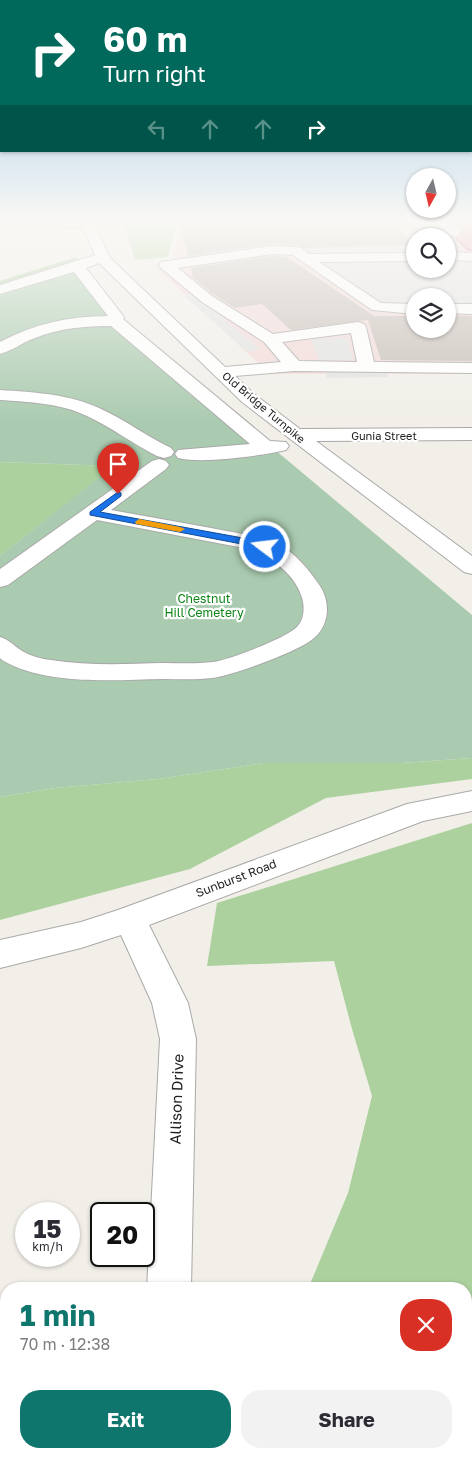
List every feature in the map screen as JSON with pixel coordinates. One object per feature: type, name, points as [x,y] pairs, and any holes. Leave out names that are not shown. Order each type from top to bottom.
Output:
[{"type":"street","points":[[93,287],[113,312],[116,317],[114,321]]},
{"type":"street","name":"Old Bridge Turnpike","points":[[133,287],[248,398],[472,567]]},
{"type":"street","points":[[193,287],[207,299],[270,339],[294,366]]},
{"type":"street","points":[[348,287],[377,307],[406,309]]},
{"type":"street","points":[[456,309],[472,308]]},
{"type":"street","points":[[0,349],[18,338],[46,327],[68,322],[114,321],[120,324],[266,448]]},
{"type":"street","points":[[270,339],[358,327],[368,367]]},
{"type":"street","points":[[222,372],[294,366],[472,368]]},
{"type":"street","points":[[0,395],[53,398],[74,404],[94,412],[162,458],[93,514],[0,580]]},
{"type":"street","name":"Gunia Street","points":[[162,458],[169,467],[180,465],[186,461],[187,456],[185,454],[223,454],[266,448],[300,439],[472,434]]},
{"type":"street","points":[[0,645],[14,657],[47,667],[87,672],[218,669],[250,659],[305,634],[314,620],[316,602],[309,587],[293,565],[276,551],[254,543],[93,514]]},
{"type":"street","name":"Sunburst Road","points":[[0,954],[81,935],[130,919],[316,848],[418,812],[472,801]]},
{"type":"street","name":"Allison Drive","points":[[130,919],[170,1003],[178,1039],[169,1282]]},
{"type":"shaded area","points":[[177,287],[472,287],[472,374],[270,374]]},
{"type":"shaded area","points":[[358,287],[472,287],[472,306],[456,306],[456,288],[406,288],[406,307],[388,307]]},
{"type":"shaded area","points":[[192,293],[260,349],[248,352],[184,296]]},
{"type":"shaded area","points":[[348,337],[353,360],[319,360],[312,340]]},
{"type":"shaded area","points":[[326,372],[387,372],[388,377],[327,378]]},
{"type":"green space","points":[[0,287],[28,287],[0,296]]},
{"type":"green space","name":"Chestnut Hill Cemetery","points":[[28,287],[94,287],[138,335],[472,615],[472,758],[402,763],[264,763],[158,779],[55,788],[0,797],[0,556],[113,466],[0,462],[0,296]]},
{"type":"green space","points":[[0,462],[114,466],[0,556]]},
{"type":"green space","points":[[472,758],[472,779],[326,798],[190,869],[0,920],[0,797],[55,788],[158,779],[264,763],[402,763]]},
{"type":"green space","points":[[472,823],[472,1282],[311,1282],[348,1193],[372,1096],[334,961],[207,966],[217,903]]},
{"type":"building","points":[[204,287],[331,287],[374,316],[406,316],[406,338],[456,338],[456,315],[472,316],[472,361],[381,360],[368,320],[291,330],[262,304],[235,308]]},
{"type":"slow traffic","points":[[139,522],[180,529]]},
{"type":"route","points":[[118,494],[93,514],[254,543],[265,547]]}]
